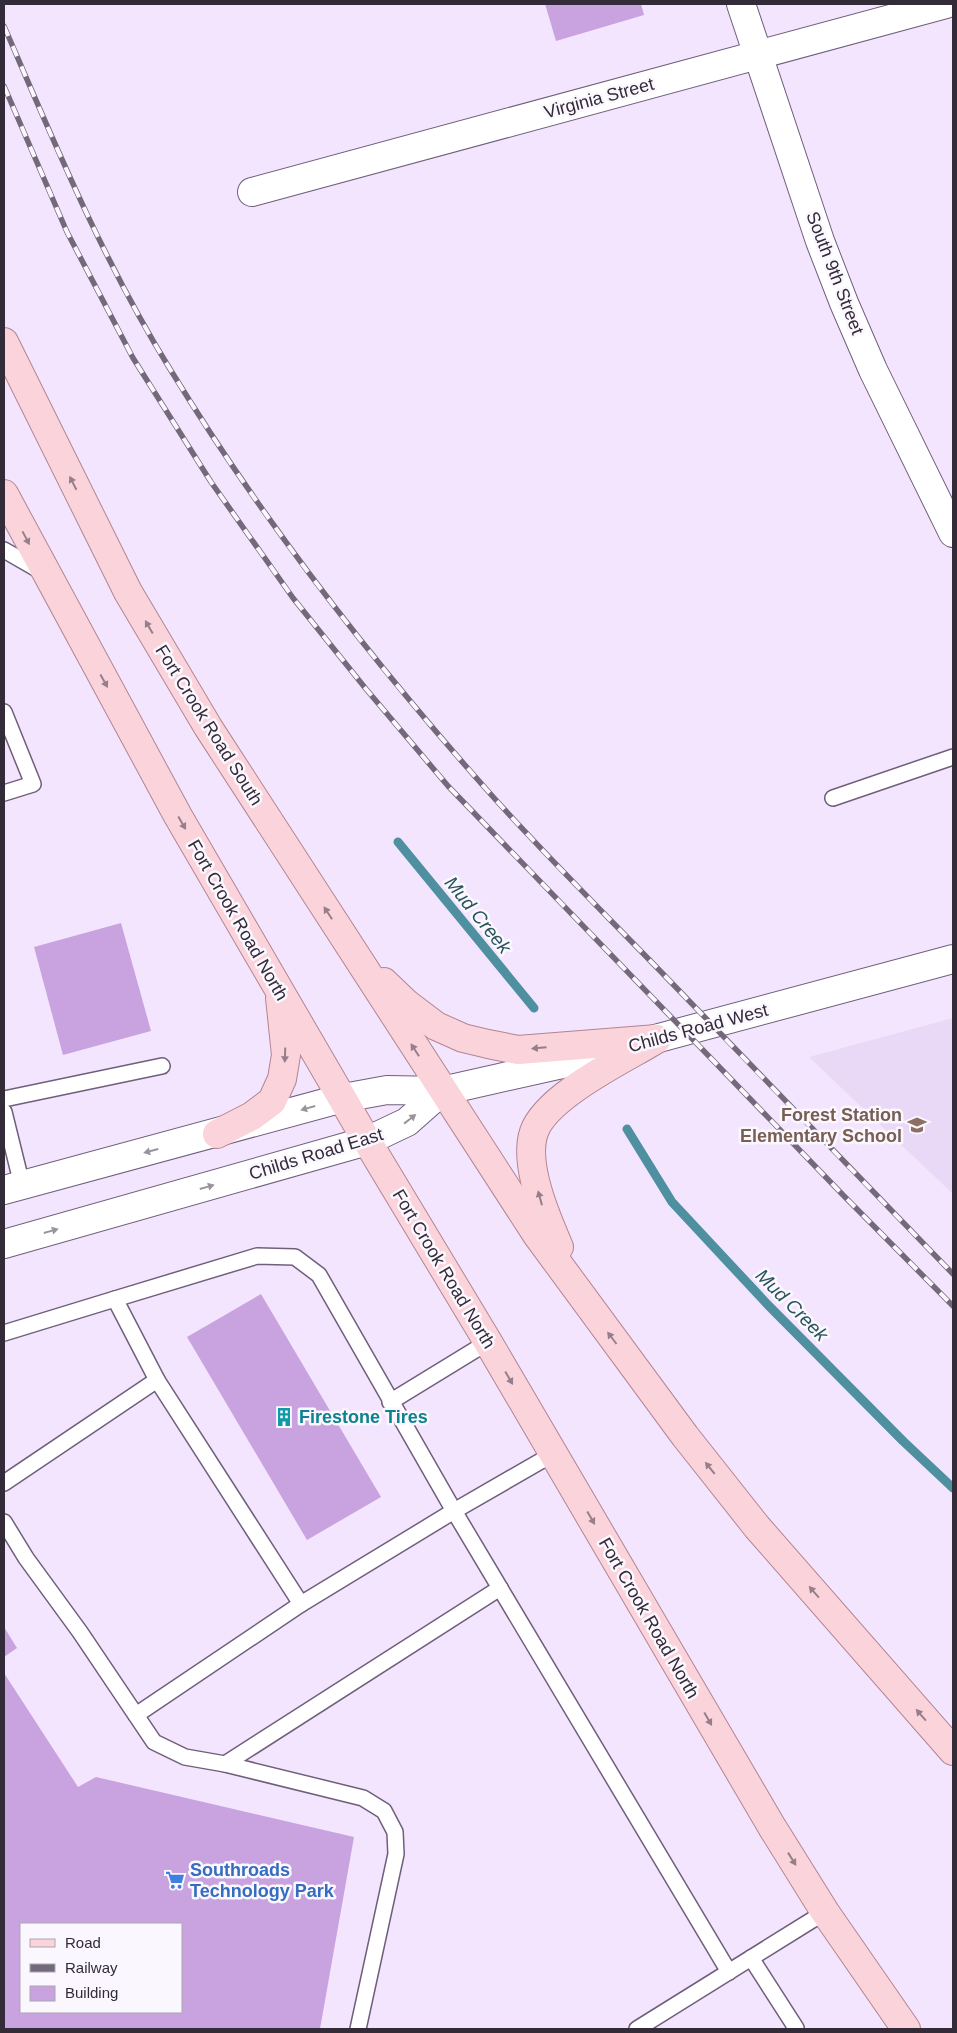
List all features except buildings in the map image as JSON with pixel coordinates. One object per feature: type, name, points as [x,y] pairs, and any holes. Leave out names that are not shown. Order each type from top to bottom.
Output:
[{"type":"main road","name":"Fort Crook Road South","points":[[4,342],[128,592],[208,727],[442,1091]]},
{"type":"main road","name":"Fort Crook Road North","points":[[4,494],[46,575],[178,816],[367,1141],[488,1342],[705,1714],[825,1912],[906,2029]]},
{"type":"main road","points":[[351,949],[407,1004],[436,1026],[463,1038],[518,1050],[657,1039]]},
{"type":"main road","points":[[217,1134],[252,1116],[272,1101],[282,1079],[286,1055],[279,989]]},
{"type":"main road","points":[[578,1292],[543,1210],[535,1178],[532,1151],[534,1132],[544,1115],[556,1102],[574,1089],[657,1039]]},
{"type":"main road","points":[[442,1091],[536,1235],[685,1436],[757,1526],[953,1751]]},
{"type":"street","name":"South 9th Street","points":[[740,4],[820,241],[844,304],[873,370],[953,533]]},
{"type":"street","name":"Virginia Street","points":[[252,192],[946,4]]},
{"type":"street","name":"Childs Road West","points":[[442,1091],[562,1064],[953,959]]},
{"type":"street","points":[[13,1188],[217,1134],[343,1098],[387,1090],[442,1091]]},
{"type":"street","name":"Childs Road East","points":[[4,1244],[367,1141],[407,1122],[442,1091]]},
{"type":"lane","points":[[4,550],[46,575]]},
{"type":"lane","points":[[4,712],[33,784],[4,793]]},
{"type":"lane","points":[[833,798],[953,757]]},
{"type":"lane","points":[[4,1099],[162,1066]]},
{"type":"lane","points":[[4,1112],[13,1188]]},
{"type":"lane","points":[[4,1334],[257,1256],[295,1257],[319,1275],[454,1511],[729,1972]]},
{"type":"lane","points":[[116,1300],[157,1380],[301,1604]]},
{"type":"lane","points":[[390,1402],[488,1342]]},
{"type":"lane","points":[[4,1483],[157,1380]]},
{"type":"lane","points":[[136,1715],[301,1604],[454,1511],[554,1454]]},
{"type":"lane","points":[[4,1522],[26,1558],[154,1742],[185,1757],[225,1764],[363,1798],[384,1811],[395,1832],[396,1854],[358,2029]]},
{"type":"lane","points":[[225,1764],[500,1588]]},
{"type":"lane","points":[[637,2029],[825,1912]]},
{"type":"lane","points":[[751,1958],[796,2028],[794,2029]]},
{"type":"shaded area","name":"Forest Station Elementary School","points":[[953,1018],[953,1194],[809,1057]]},
{"type":"waterway","name":"Mud Creek","points":[[398,842],[534,1008]]},
{"type":"waterway","name":"Mud Creek","points":[[627,1129],[672,1202],[768,1305],[903,1441],[953,1488]]},
{"type":"railway","points":[[4,26],[101,244],[146,328],[206,426],[244,482],[282,537],[364,645],[450,748],[558,867],[953,1274]]},
{"type":"railway","points":[[4,86],[67,232],[133,358],[211,482],[293,598],[366,689],[448,786],[843,1195],[953,1306]]},
{"type":"place","name":"Forest Station Elementary School","points":[[917,1125]]},
{"type":"place","name":"Firestone Tires","points":[[284,1417]]},
{"type":"place","name":"Southroads Technology Park","points":[[175,1880]]}]
